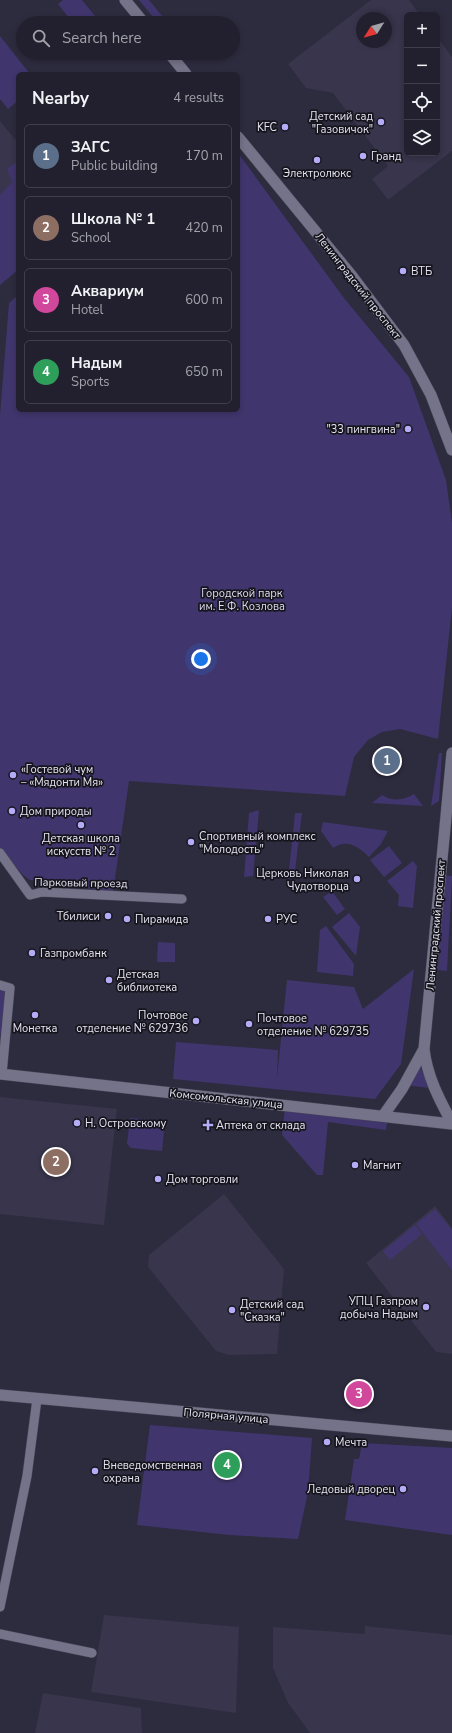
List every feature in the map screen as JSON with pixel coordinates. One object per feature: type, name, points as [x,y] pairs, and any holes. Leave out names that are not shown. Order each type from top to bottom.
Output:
[{"type":"street","points":[[125,0],[138,16]]},
{"type":"street","points":[[175,60],[184,72]]},
{"type":"street","name":"Ленинградский проспект","points":[[240,140],[352,276],[404,345],[431,395],[452,450]]},
{"type":"street","name":"Ленинградский проспект","points":[[424,1049],[452,753]]},
{"type":"street","name":"Парковый проезд","points":[[0,853],[30,895],[42,892],[182,899]]},
{"type":"street","points":[[0,985],[10,988],[1,1074]]},
{"type":"street","points":[[383,1116],[402,1089],[424,1049]]},
{"type":"street","points":[[424,1049],[426,1065],[431,1080],[452,1123]]},
{"type":"street","name":"Комсомольская улица","points":[[1,1074],[452,1123]]},
{"type":"street","name":"Полярная улица","points":[[0,1395],[452,1436]]},
{"type":"street","points":[[0,1607],[27,1476],[37,1398]]},
{"type":"street","points":[[0,1634],[92,1653]]},
{"type":"shaded area","name":"Детский сад \"Газовичок\"","points":[[371,0],[409,0],[418,12],[404,12],[404,156],[440,156],[440,41],[452,57],[452,151],[388,200],[372,179],[388,166],[333,93],[306,88],[288,64]]},
{"type":"shaded area","points":[[0,121],[16,141],[16,218],[0,231]]},
{"type":"shaded area","points":[[0,1097],[117,1109],[104,1225],[0,1214]]},
{"type":"shaded area","name":"Детский сад \"Сказка\"","points":[[224,1194],[284,1269],[277,1354],[229,1355],[216,1351],[148,1267],[149,1255]]},
{"type":"shaded area","name":"УПЦ Газпром добыча Надым","points":[[435,1206],[452,1228],[452,1354],[436,1352],[366,1263]]},
{"type":"shaded area","points":[[104,1615],[239,1627],[236,1713],[91,1692]]},
{"type":"shaded area","points":[[365,1626],[452,1635],[452,1733],[310,1733],[288,1703],[273,1668],[273,1627],[365,1634]]},
{"type":"shaded area","points":[[43,1693],[141,1708],[142,1733],[35,1733]]},
{"type":"green space","points":[[63,0],[82,0],[95,16],[67,16],[58,4]]},
{"type":"green space","points":[[139,0],[149,0],[162,16],[152,16]]},
{"type":"green space","points":[[0,36],[16,56],[16,60],[19,60],[28,72],[16,72],[16,103],[8,109],[0,99]]},
{"type":"green space","name":"Городской парк им. Е.Ф. Козлова","points":[[240,156],[344,298],[409,377],[446,480],[452,523],[452,607],[438,739],[400,729],[382,732],[368,740],[354,757],[345,796],[129,781],[113,892],[30,880],[23,875],[0,848],[0,415],[9,303],[16,297],[16,412],[240,412]]},
{"type":"green space","points":[[16,162],[16,272],[0,285],[0,195],[12,182],[7,169]]},
{"type":"green space","points":[[439,753],[442,753],[439,801],[431,806]]},
{"type":"green space","points":[[414,794],[423,806],[372,803],[382,795],[390,799],[398,799],[406,798]]},
{"type":"green space","points":[[259,810],[253,876],[244,877],[249,813]]},
{"type":"green space","points":[[295,813],[302,813],[294,879],[288,879]]},
{"type":"green space","points":[[323,822],[388,831],[381,844],[369,857],[357,847],[348,844],[338,845],[333,848],[321,831]]},
{"type":"green space","points":[[389,846],[402,863],[384,877],[370,860]]},
{"type":"green space","points":[[413,861],[417,866],[413,908],[398,906],[399,895],[387,881]]},
{"type":"green space","points":[[444,875],[452,876],[447,971],[438,970]]},
{"type":"green space","points":[[332,891],[345,909],[337,915],[323,897]]},
{"type":"green space","points":[[349,913],[360,927],[356,956],[332,927]]},
{"type":"green space","points":[[326,926],[354,964],[353,976],[317,972],[320,930]]},
{"type":"green space","points":[[158,942],[175,943],[175,962],[157,962]]},
{"type":"green space","points":[[414,969],[401,1064],[375,1099],[173,1079],[176,1042],[278,1050],[277,1078],[287,980],[354,987],[363,1009]]},
{"type":"green space","points":[[0,984],[6,984],[0,1042]]},
{"type":"green space","points":[[419,1063],[429,1088],[405,1085]]},
{"type":"green space","points":[[285,1108],[387,1123],[386,1130],[328,1122],[323,1175],[317,1175],[282,1135]]},
{"type":"green space","points":[[130,1118],[165,1121],[162,1151],[131,1148],[127,1144]]},
{"type":"green space","points":[[435,1209],[452,1230],[452,1270],[416,1224]]},
{"type":"green space","points":[[415,1225],[422,1234],[390,1260],[383,1251]]},
{"type":"green space","points":[[150,1425],[312,1438],[308,1492],[298,1539],[229,1535],[137,1525]]},
{"type":"green space","points":[[362,1443],[452,1448],[452,1535],[345,1520],[354,1459],[359,1459]]},
{"type":"place","name":"Детский сад \"Газовичок\"","points":[[381,122]]},
{"type":"place","name":"KFC","points":[[285,127]]},
{"type":"place","name":"Гранд","points":[[363,156]]},
{"type":"place","name":"Электролюкс","points":[[317,160]]},
{"type":"place","name":"ВТБ","points":[[403,271]]},
{"type":"place","name":"\"33 пингвина\"","points":[[408,429]]},
{"type":"place","name":"ЗАГС","points":[[387,761]]},
{"type":"place","name":"«Гостевой чум – «Мядонти Мя»","points":[[13,775]]},
{"type":"place","name":"Дом природы","points":[[12,811]]},
{"type":"place","name":"Детская школа искусств № 2","points":[[81,825]]},
{"type":"place","name":"Спортивный комплекс \"Молодость\"","points":[[191,842]]},
{"type":"place","name":"Церковь Николая Чудотворца","points":[[357,879]]},
{"type":"place","name":"Тбилиси","points":[[108,916]]},
{"type":"place","name":"Пирамида","points":[[127,919]]},
{"type":"place","name":"РУС","points":[[268,919]]},
{"type":"place","name":"Газпромбанк","points":[[32,953]]},
{"type":"place","name":"Детская библиотека","points":[[109,980]]},
{"type":"place","name":"Монетка","points":[[35,1015]]},
{"type":"place","name":"Почтовое отделение № 629736","points":[[196,1021]]},
{"type":"place","name":"Почтовое отделение № 629735","points":[[249,1024]]},
{"type":"place","name":"Н. Островскому","points":[[77,1123]]},
{"type":"place","name":"Аптека от склада","points":[[208,1125]]},
{"type":"place","name":"Школа № 1","points":[[56,1162]]},
{"type":"place","name":"Магнит","points":[[355,1165]]},
{"type":"place","name":"Дом торговли","points":[[158,1179]]},
{"type":"place","name":"УПЦ Газпром добыча Надым","points":[[426,1307]]},
{"type":"place","name":"Детский сад \"Сказка\"","points":[[232,1310]]},
{"type":"place","name":"Аквариум","points":[[359,1394]]},
{"type":"place","name":"Мечта","points":[[327,1442]]},
{"type":"place","name":"Надым","points":[[227,1465]]},
{"type":"place","name":"Вневедомственная охрана","points":[[95,1471]]},
{"type":"place","name":"Ледовый дворец","points":[[403,1489]]}]
